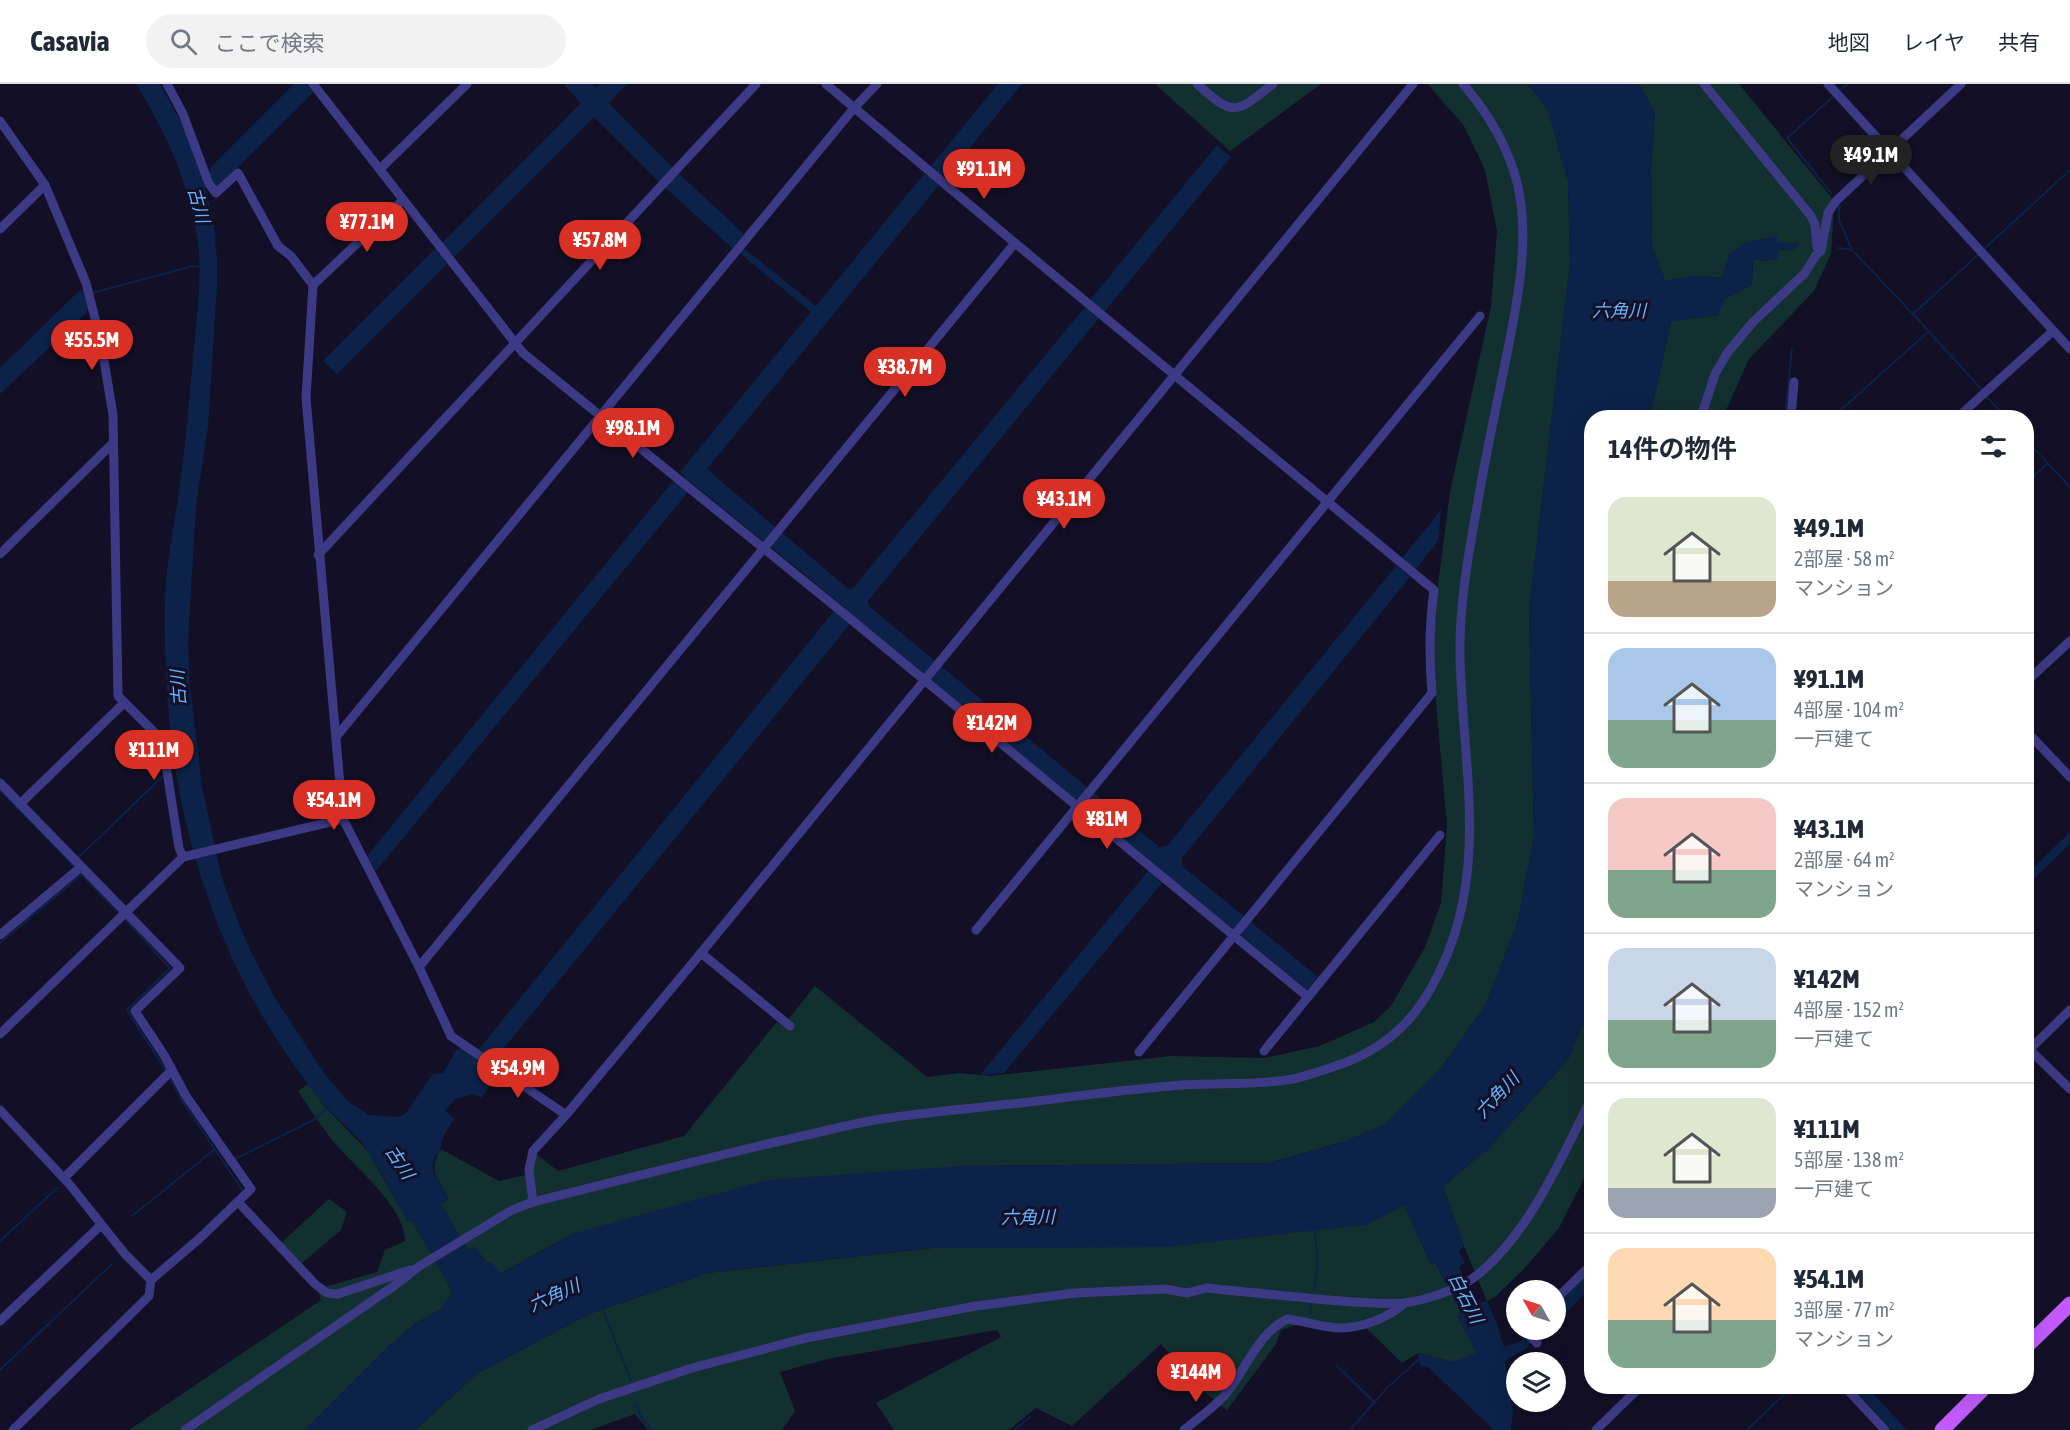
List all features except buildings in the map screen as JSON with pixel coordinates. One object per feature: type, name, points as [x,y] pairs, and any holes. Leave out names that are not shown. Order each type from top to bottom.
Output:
[{"type":"main road","points":[[2034,1339],[2070,1304]]},
{"type":"main road","points":[[1942,1430],[1978,1394]]},
{"type":"street","points":[[167,84],[183,114],[209,184],[216,193],[238,173],[278,246],[291,256],[313,285],[306,398],[343,819],[452,1036],[566,1115]]},
{"type":"street","points":[[313,84],[514,344],[1308,997]]},
{"type":"street","points":[[380,169],[467,84]]},
{"type":"street","points":[[318,555],[756,84]]},
{"type":"street","points":[[826,84],[1434,590],[1429,657],[1432,693],[1140,1052]]},
{"type":"street","points":[[336,737],[854,108],[877,84]]},
{"type":"street","points":[[1197,84],[1227,108],[1236,108],[1249,102],[1273,84]]},
{"type":"street","points":[[533,1202],[529,1170],[533,1151],[566,1115],[700,953],[1413,84]]},
{"type":"street","points":[[185,1430],[430,1259],[512,1210],[533,1202],[742,1149],[878,1119],[1170,1086],[1273,1082],[1296,1078],[1352,1060],[1384,1043],[1405,1025],[1433,983],[1448,954],[1460,914],[1467,872],[1470,784],[1460,653],[1464,605],[1476,509],[1513,323],[1520,274],[1522,225],[1518,185],[1503,143],[1484,109],[1463,84]]},
{"type":"street","points":[[1704,84],[1811,216],[1816,236],[1816,255]]},
{"type":"street","points":[[1703,410],[1715,374],[1728,352],[1753,322],[1805,273],[1821,251],[1828,213],[1836,201],[1961,84]]},
{"type":"street","points":[[1834,90],[2070,350]]},
{"type":"street","points":[[0,121],[45,185],[89,294],[101,342],[113,415],[118,696],[162,740],[179,848],[183,857]]},
{"type":"street","points":[[0,229],[45,185]]},
{"type":"street","points":[[313,285],[402,201]]},
{"type":"street","points":[[419,967],[1015,243]]},
{"type":"street","points":[[975,930],[1480,316]]},
{"type":"street","points":[[1966,410],[2053,331]]},
{"type":"street","points":[[1792,410],[1794,382]]},
{"type":"street","points":[[0,554],[113,443]]},
{"type":"street","points":[[2034,675],[2070,641]]},
{"type":"street","points":[[21,804],[124,703]]},
{"type":"street","points":[[2034,739],[2070,777]]},
{"type":"street","points":[[0,783],[78,871],[126,913],[180,968],[135,1011],[186,1096],[251,1189],[151,1280],[149,1296],[13,1430]]},
{"type":"street","points":[[0,1034],[183,857],[343,819]]},
{"type":"street","points":[[1264,1051],[1440,835]]},
{"type":"street","points":[[0,935],[78,871]]},
{"type":"street","points":[[700,953],[790,1026]]},
{"type":"street","points":[[2034,1043],[2070,1010]]},
{"type":"street","points":[[2034,1047],[2070,1089]]},
{"type":"street","points":[[67,1182],[172,1070]]},
{"type":"street","points":[[0,1110],[67,1182],[101,1225],[151,1280]]},
{"type":"street","points":[[532,1430],[599,1399],[742,1354],[807,1338],[976,1306],[1075,1293],[1165,1289],[1187,1293],[1207,1288],[1365,1303],[1405,1303],[1444,1293],[1475,1277],[1504,1248],[1533,1209],[1584,1115]]},
{"type":"street","points":[[238,1202],[315,1284],[327,1293],[338,1294],[418,1267]]},
{"type":"street","points":[[0,1322],[101,1225]]},
{"type":"street","points":[[1566,1289],[1584,1272]]},
{"type":"street","points":[[1184,1430],[1225,1395],[1263,1341],[1279,1323],[1287,1319],[1339,1328],[1366,1324],[1405,1303]]},
{"type":"street","points":[[1534,1340],[1537,1343]]},
{"type":"street","points":[[1596,1430],[1633,1394]]},
{"type":"street","points":[[1852,1394],[1885,1430]]},
{"type":"green space","points":[[1155,84],[1321,84],[1230,151]]},
{"type":"green space","points":[[1428,84],[1528,84],[1548,110],[1568,182],[1570,264],[1529,610],[1534,838],[1517,924],[1485,1006],[1441,1068],[1384,1125],[1346,1141],[1269,1163],[961,1166],[572,1234],[500,1274],[491,1262],[486,1262],[475,1247],[468,1251],[441,1204],[449,1199],[434,1169],[441,1149],[499,1181],[526,1175],[530,1149],[558,1171],[684,1136],[777,1022],[783,1026],[815,986],[927,1077],[959,1073],[990,1076],[1171,1056],[1264,1058],[1320,1046],[1374,1022],[1391,1006],[1425,947],[1441,903],[1447,826],[1432,657],[1437,592],[1450,492],[1491,306],[1497,231],[1485,170],[1464,126]]},
{"type":"green space","points":[[1639,84],[1739,84],[1831,197],[1834,204],[1831,254],[1814,291],[1749,359],[1726,410],[1652,410],[1671,321],[1718,315],[1724,299],[1752,285],[1753,259],[1766,261],[1778,250],[1795,249],[1798,243],[1776,243],[1777,236],[1729,255],[1722,278],[1693,276],[1665,281],[1652,246],[1651,168],[1655,113]]},
{"type":"green space","points":[[1584,1021],[1584,1179],[1559,1228],[1523,1270],[1513,1280],[1506,1280],[1506,1286],[1487,1301],[1464,1246],[1443,1186],[1489,1148],[1568,1059]]},
{"type":"green space","points":[[308,1084],[326,1108],[368,1151],[407,1220],[413,1222],[452,1294],[441,1309],[416,1323],[387,1348],[305,1430],[129,1430],[321,1300],[317,1289],[377,1272],[385,1250],[405,1241],[403,1228],[388,1201],[333,1141],[298,1091]]},
{"type":"green space","points":[[329,1199],[347,1212],[341,1230],[302,1263],[281,1243]]},
{"type":"green space","points":[[1404,1205],[1431,1264],[1436,1264],[1461,1313],[1458,1317],[1477,1353],[1453,1362],[1418,1353],[1402,1363],[1367,1329],[1340,1332],[1298,1324],[1281,1330],[1276,1344],[1227,1410],[1206,1393],[1161,1344],[1072,1426],[1036,1408],[1009,1430],[894,1430],[876,1403],[1001,1337],[997,1330],[828,1359],[780,1372],[795,1411],[782,1430],[648,1430],[635,1414],[590,1430],[415,1430],[478,1373],[589,1314],[708,1273],[933,1248],[1365,1225]]},
{"type":"water","points":[[136,84],[160,84],[210,174],[210,168],[294,84],[312,84],[309,87],[314,92],[216,189],[204,183],[213,219],[217,286],[208,426],[196,506],[188,642],[190,687],[202,786],[221,875],[250,950],[275,998],[324,1073],[348,1101],[369,1115],[399,1117],[405,1114],[433,1074],[443,1073],[457,1049],[461,1048],[498,1074],[481,1098],[474,1094],[455,1099],[445,1111],[455,1119],[444,1136],[434,1160],[433,1170],[449,1199],[441,1204],[467,1250],[475,1246],[486,1262],[491,1262],[501,1274],[572,1234],[767,1180],[961,1166],[1269,1163],[1346,1141],[1384,1125],[1441,1068],[1485,1006],[1517,924],[1534,838],[1529,610],[1570,263],[1568,182],[1548,110],[1528,84],[1639,84],[1655,113],[1651,168],[1652,246],[1665,281],[1693,276],[1722,278],[1729,255],[1746,242],[1777,236],[1777,243],[1798,243],[1795,249],[1778,250],[1777,259],[1766,261],[1753,259],[1752,285],[1724,299],[1718,315],[1671,321],[1652,410],[1584,410],[1584,1021],[1568,1059],[1489,1148],[1443,1186],[1464,1246],[1459,1252],[1465,1263],[1459,1267],[1477,1304],[1487,1301],[1504,1347],[1523,1340],[1534,1340],[1528,1345],[1529,1347],[1520,1352],[1506,1352],[1506,1412],[1513,1412],[1511,1430],[1494,1430],[1429,1368],[1420,1365],[1418,1353],[1453,1362],[1476,1353],[1458,1317],[1461,1313],[1436,1264],[1431,1264],[1404,1205],[1365,1225],[1166,1247],[933,1248],[708,1273],[589,1314],[478,1373],[415,1430],[305,1430],[387,1348],[416,1323],[441,1309],[452,1294],[413,1222],[407,1220],[364,1146],[314,1092],[265,1021],[225,942],[195,858],[184,815],[170,728],[165,600],[183,461],[200,267],[193,215],[166,139]]},
{"type":"water","points":[[563,84],[592,84],[596,88],[601,84],[627,84],[609,103],[673,168],[744,234],[736,244],[816,306],[924,174],[931,178],[937,171],[931,166],[998,84],[1022,84],[945,178],[939,173],[933,180],[939,185],[707,469],[775,527],[771,533],[781,532],[850,590],[1085,307],[1091,311],[1090,300],[1217,145],[1231,157],[1105,311],[1093,314],[1099,318],[868,601],[869,606],[935,661],[931,665],[941,666],[1159,847],[1167,846],[1396,566],[1402,570],[1407,562],[1402,558],[1441,510],[1438,541],[1416,569],[1410,565],[1404,572],[1410,577],[1182,858],[1182,866],[1245,917],[1241,922],[1247,927],[1251,922],[1318,977],[1307,990],[1241,935],[1244,930],[1238,925],[1234,930],[1162,871],[1156,878],[1162,883],[1004,1073],[980,1075],[1148,871],[1153,875],[1159,868],[930,679],[928,669],[924,674],[850,613],[850,624],[495,1059],[479,1049],[834,611],[846,609],[770,546],[768,536],[763,541],[688,480],[683,487],[688,492],[376,871],[367,856],[674,480],[680,484],[686,477],[680,472],[811,312],[741,254],[735,246],[732,248],[660,183],[594,117],[452,259],[448,253],[443,259],[447,264],[337,374],[323,361],[435,249],[440,255],[445,249],[441,244],[581,103]]},
{"type":"water","points":[[80,290],[83,291],[88,307],[87,312],[0,394],[0,368]]},
{"type":"water","points":[[2070,832],[2070,844],[2034,879],[2034,867]]},
{"type":"water","points":[[1584,1277],[1584,1294],[1566,1313],[1566,1296]]},
{"type":"water","points":[[1858,1394],[1873,1394],[1907,1430],[1892,1430]]},
{"type":"waterway","points":[[1839,91],[1848,84]]},
{"type":"waterway","points":[[1831,193],[1787,138],[1835,95]]},
{"type":"waterway","points":[[1984,249],[2070,170]]},
{"type":"waterway","points":[[1839,203],[1839,220],[1852,250]]},
{"type":"waterway","points":[[1838,248],[1852,250],[1982,390]]},
{"type":"waterway","points":[[1913,314],[1980,253]]},
{"type":"waterway","points":[[92,293],[193,266],[200,267]]},
{"type":"waterway","points":[[1841,410],[1929,331]]},
{"type":"waterway","points":[[1786,410],[1792,349]]},
{"type":"waterway","points":[[1985,395],[1999,410]]},
{"type":"waterway","points":[[2034,449],[2070,487]]},
{"type":"waterway","points":[[2034,476],[2048,463]]},
{"type":"waterway","points":[[79,857],[164,775]]},
{"type":"waterway","points":[[0,790],[75,867]]},
{"type":"waterway","points":[[79,872],[119,913]]},
{"type":"waterway","points":[[0,943],[82,874]]},
{"type":"waterway","points":[[123,917],[170,968],[127,1010],[167,1072]]},
{"type":"waterway","points":[[169,1077],[226,1166],[229,1164]]},
{"type":"waterway","points":[[233,1160],[315,1119],[327,1108]]},
{"type":"waterway","points":[[132,1216],[214,1150]]},
{"type":"waterway","points":[[226,1166],[243,1191]]},
{"type":"waterway","points":[[0,1241],[57,1188]]},
{"type":"waterway","points":[[1314,1290],[1318,1265],[1315,1230]]},
{"type":"waterway","points":[[0,1370],[112,1264]]},
{"type":"waterway","points":[[1310,1313],[1311,1303]]},
{"type":"waterway","points":[[602,1308],[631,1381]]},
{"type":"waterway","points":[[1350,1430],[1387,1388],[1419,1359]]},
{"type":"waterway","points":[[1336,1365],[1374,1402]]},
{"type":"waterway","points":[[1747,1430],[1785,1394]]},
{"type":"waterway","points":[[636,1404],[642,1419],[651,1430]]},
{"type":"waterway","points":[[1014,1430],[1030,1417]]},
{"type":"water label","name":"古川","points":[[199,205]]},
{"type":"water label","name":"六角川","points":[[1619,310]]},
{"type":"water label","name":"古川","points":[[178,688]]},
{"type":"water label","name":"六角川","points":[[1497,1095]]},
{"type":"water label","name":"古川","points":[[400,1162]]},
{"type":"water label","name":"六角川","points":[[1028,1217]]},
{"type":"water label","name":"六角川","points":[[554,1295]]},
{"type":"water label","name":"白石川","points":[[1466,1298]]}]
